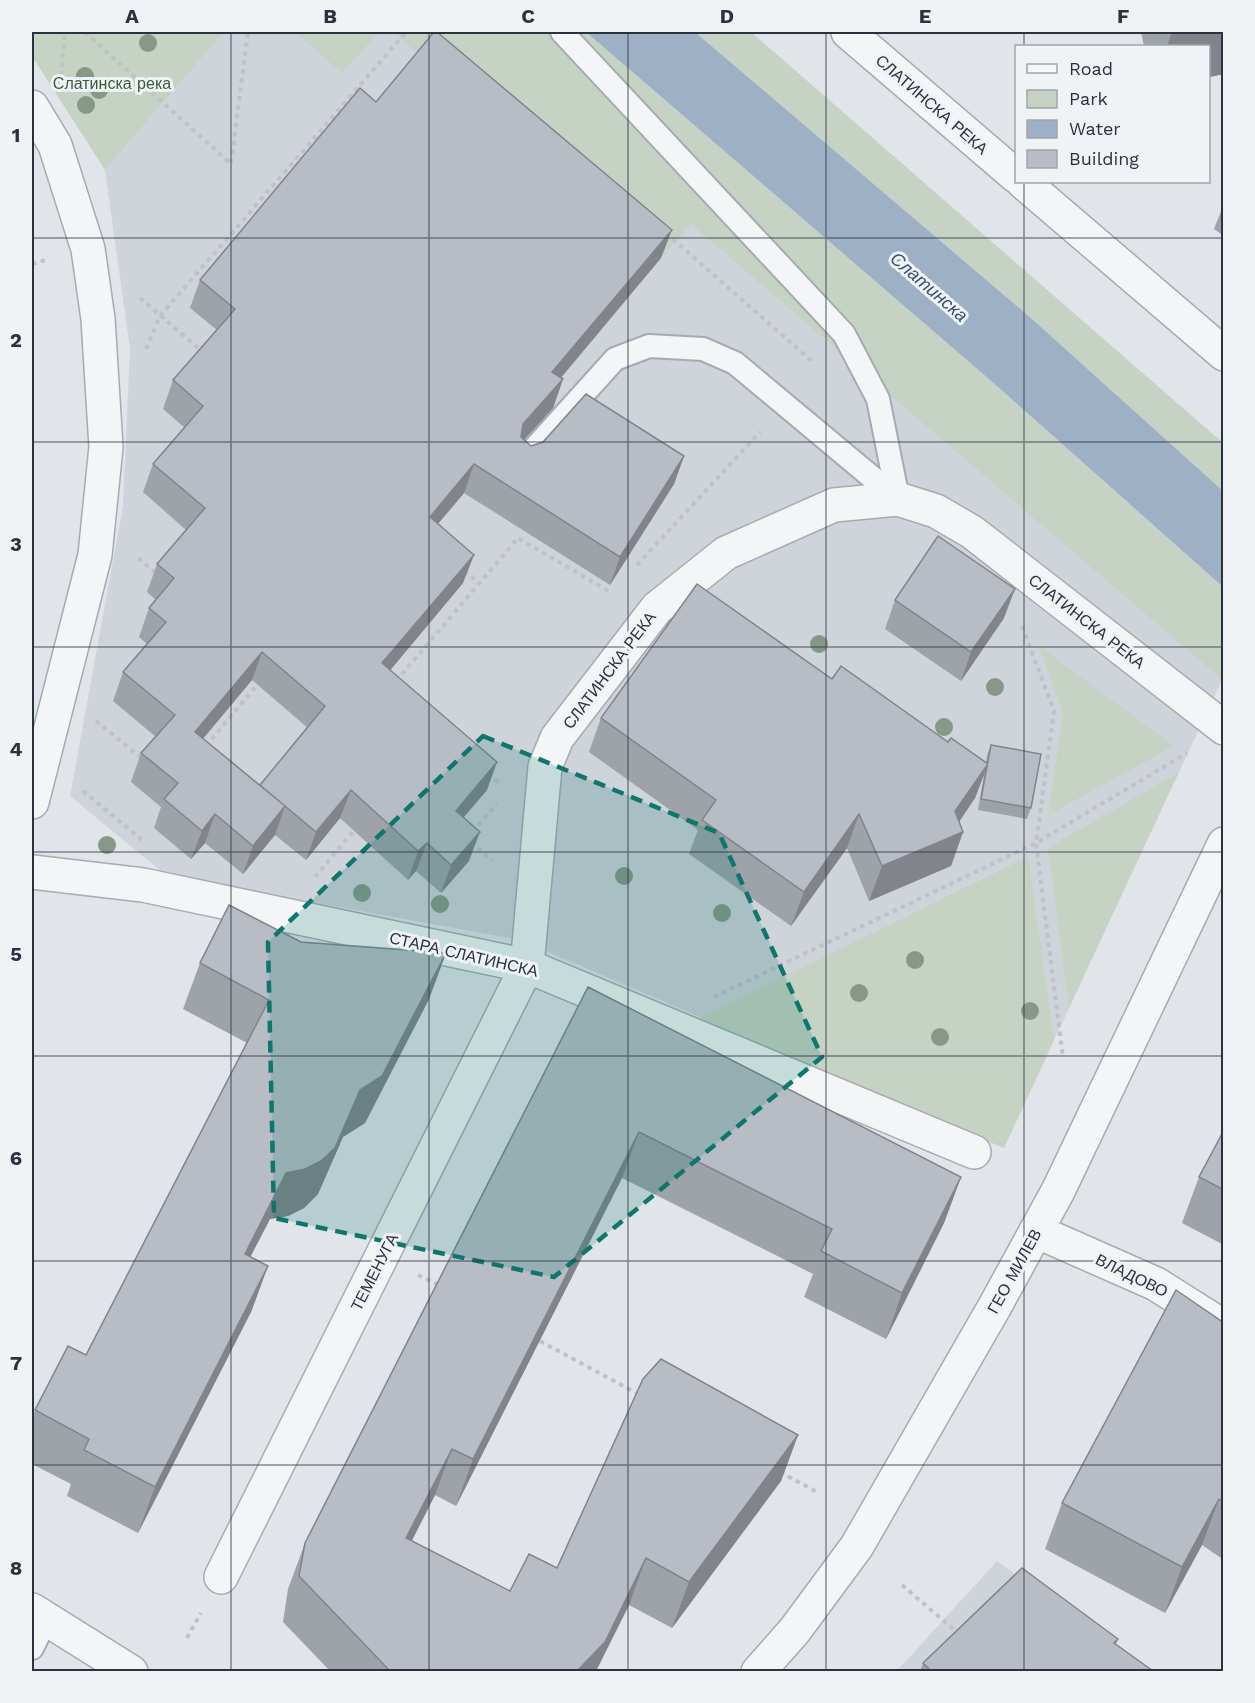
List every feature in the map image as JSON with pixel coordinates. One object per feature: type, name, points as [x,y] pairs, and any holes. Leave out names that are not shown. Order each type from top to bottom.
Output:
[{"type":"street","name":"СЛАТИНСКА РЕКА","points":[[848,32],[1015,174]]},
{"type":"street","points":[[32,107],[55,145],[88,249],[98,319],[105,447],[95,555],[33,792]]},
{"type":"street","points":[[1024,183],[1224,354]]},
{"type":"street","name":"СЛАТИНСКА РЕКА","points":[[527,966],[545,767],[557,738],[657,608],[726,553],[834,505],[898,499],[936,512],[972,532],[1224,728]]},
{"type":"street","name":"ГЕО МИЛЕВ","points":[[758,1671],[795,1630],[857,1546],[1036,1231],[1095,1115],[1224,844]]},
{"type":"street","name":"СТАРА СЛАТИНСКА","points":[[32,872],[165,890],[527,966],[974,1152]]},
{"type":"street","name":"ТЕМЕНУГА","points":[[221,1577],[527,966]]},
{"type":"street","name":"ВЛАДОВО","points":[[1036,1231],[1156,1284],[1224,1327]]},
{"type":"street","points":[[39,1614],[131,1671]]},
{"type":"lane","points":[[562,32],[844,334],[878,399],[898,499]]},
{"type":"lane","points":[[523,461],[615,359],[649,346],[703,349],[735,363],[898,499]]},
{"type":"lane","points":[[32,1648],[39,1614]]},
{"type":"path","points":[[85,32],[231,164],[248,32]]},
{"type":"path","points":[[145,356],[146,344],[160,316],[406,32]]},
{"type":"path","points":[[634,568],[819,367],[658,226]]},
{"type":"path","points":[[134,294],[206,354]]},
{"type":"path","points":[[391,687],[518,538],[611,594],[619,586]]},
{"type":"path","points":[[136,556],[160,577]]},
{"type":"path","points":[[460,567],[480,583]]},
{"type":"path","points":[[1021,623],[1054,711],[1036,843],[1063,1059]]},
{"type":"path","points":[[206,747],[257,685]]},
{"type":"path","points":[[93,732],[98,709]]},
{"type":"path","points":[[95,721],[148,763]]},
{"type":"path","points":[[662,1022],[1036,843],[1194,748]]},
{"type":"path","points":[[483,769],[508,791]]},
{"type":"path","points":[[75,800],[83,791],[85,780]]},
{"type":"path","points":[[83,791],[150,847]]},
{"type":"path","points":[[498,866],[467,838],[502,799]]},
{"type":"path","points":[[312,881],[361,821]]},
{"type":"path","points":[[540,1341],[643,1397]]},
{"type":"path","points":[[776,1470],[817,1492]]},
{"type":"path","points":[[902,1585],[961,1636]]},
{"type":"highlighted area","points":[[483,736],[719,833],[822,1057],[554,1277],[274,1218],[268,942]]},
{"type":"shaded area","points":[[224,32],[470,32],[1222,680],[1004,1148],[521,940],[167,876],[70,796],[123,506],[130,349],[105,170]]},
{"type":"shaded area","points":[[997,1561],[1149,1671],[896,1672]]},
{"type":"green space","name":"Слатинска река","points":[[32,32],[224,32],[105,170],[32,56]]},
{"type":"green space","points":[[295,32],[379,32],[342,73]]},
{"type":"green space","points":[[393,32],[586,32],[997,386],[1223,587],[1222,680],[691,224],[661,258]]},
{"type":"green space","points":[[695,32],[751,32],[1223,443],[1223,491],[1031,318]]},
{"type":"green space","points":[[1039,646],[1174,746],[1048,815],[1063,713]]},
{"type":"green space","points":[[1178,773],[1069,1007],[1048,848]]},
{"type":"green space","points":[[1028,857],[1054,1039],[1004,1148],[699,1018]]},
{"type":"water","name":"Слатинска","points":[[586,32],[695,32],[1031,318],[1223,491],[1223,587],[997,386]]},
{"type":"building","points":[[434,32],[437,32],[672,230],[552,372],[563,379],[523,424],[521,437],[531,446],[543,442],[586,394],[684,456],[620,557],[474,464],[430,517],[474,555],[382,663],[497,762],[456,811],[480,832],[451,865],[427,843],[418,851],[351,790],[316,832],[260,785],[325,706],[262,652],[195,732],[285,806],[253,846],[215,814],[202,831],[164,799],[178,783],[141,753],[175,715],[123,672],[166,622],[149,608],[174,578],[157,564],[205,508],[153,464],[203,406],[173,380],[235,309],[200,280],[360,88],[376,102]]},
{"type":"building","points":[[938,536],[1015,589],[971,652],[895,600]]},
{"type":"building","points":[[697,584],[832,679],[841,666],[948,742],[951,738],[988,764],[955,811],[963,832],[882,866],[859,814],[804,892],[702,820],[716,800],[601,718]]},
{"type":"building","points":[[991,745],[1041,754],[1031,808],[981,799]]},
{"type":"building","points":[[229,905],[301,942],[446,953],[382,1076],[360,1090],[335,1148],[321,1161],[305,1169],[286,1173],[245,1254],[268,1266],[155,1487],[84,1450],[89,1439],[35,1410],[68,1346],[86,1355],[269,1000],[200,963]]},
{"type":"building","points":[[588,987],[961,1177],[902,1293],[821,1251],[832,1229],[639,1132],[473,1459],[452,1449],[406,1538],[510,1591],[529,1554],[557,1568],[643,1379],[661,1359],[798,1435],[689,1582],[646,1558],[605,1642],[577,1671],[390,1671],[299,1576],[305,1543]]},
{"type":"building","points":[[1224,1130],[1224,1190],[1199,1177]]},
{"type":"building","points":[[1176,1290],[1224,1323],[1224,1502],[1219,1499],[1182,1567],[1062,1503]]},
{"type":"building","points":[[1022,1568],[1118,1639],[1114,1643],[1153,1671],[931,1671],[923,1663]]}]
